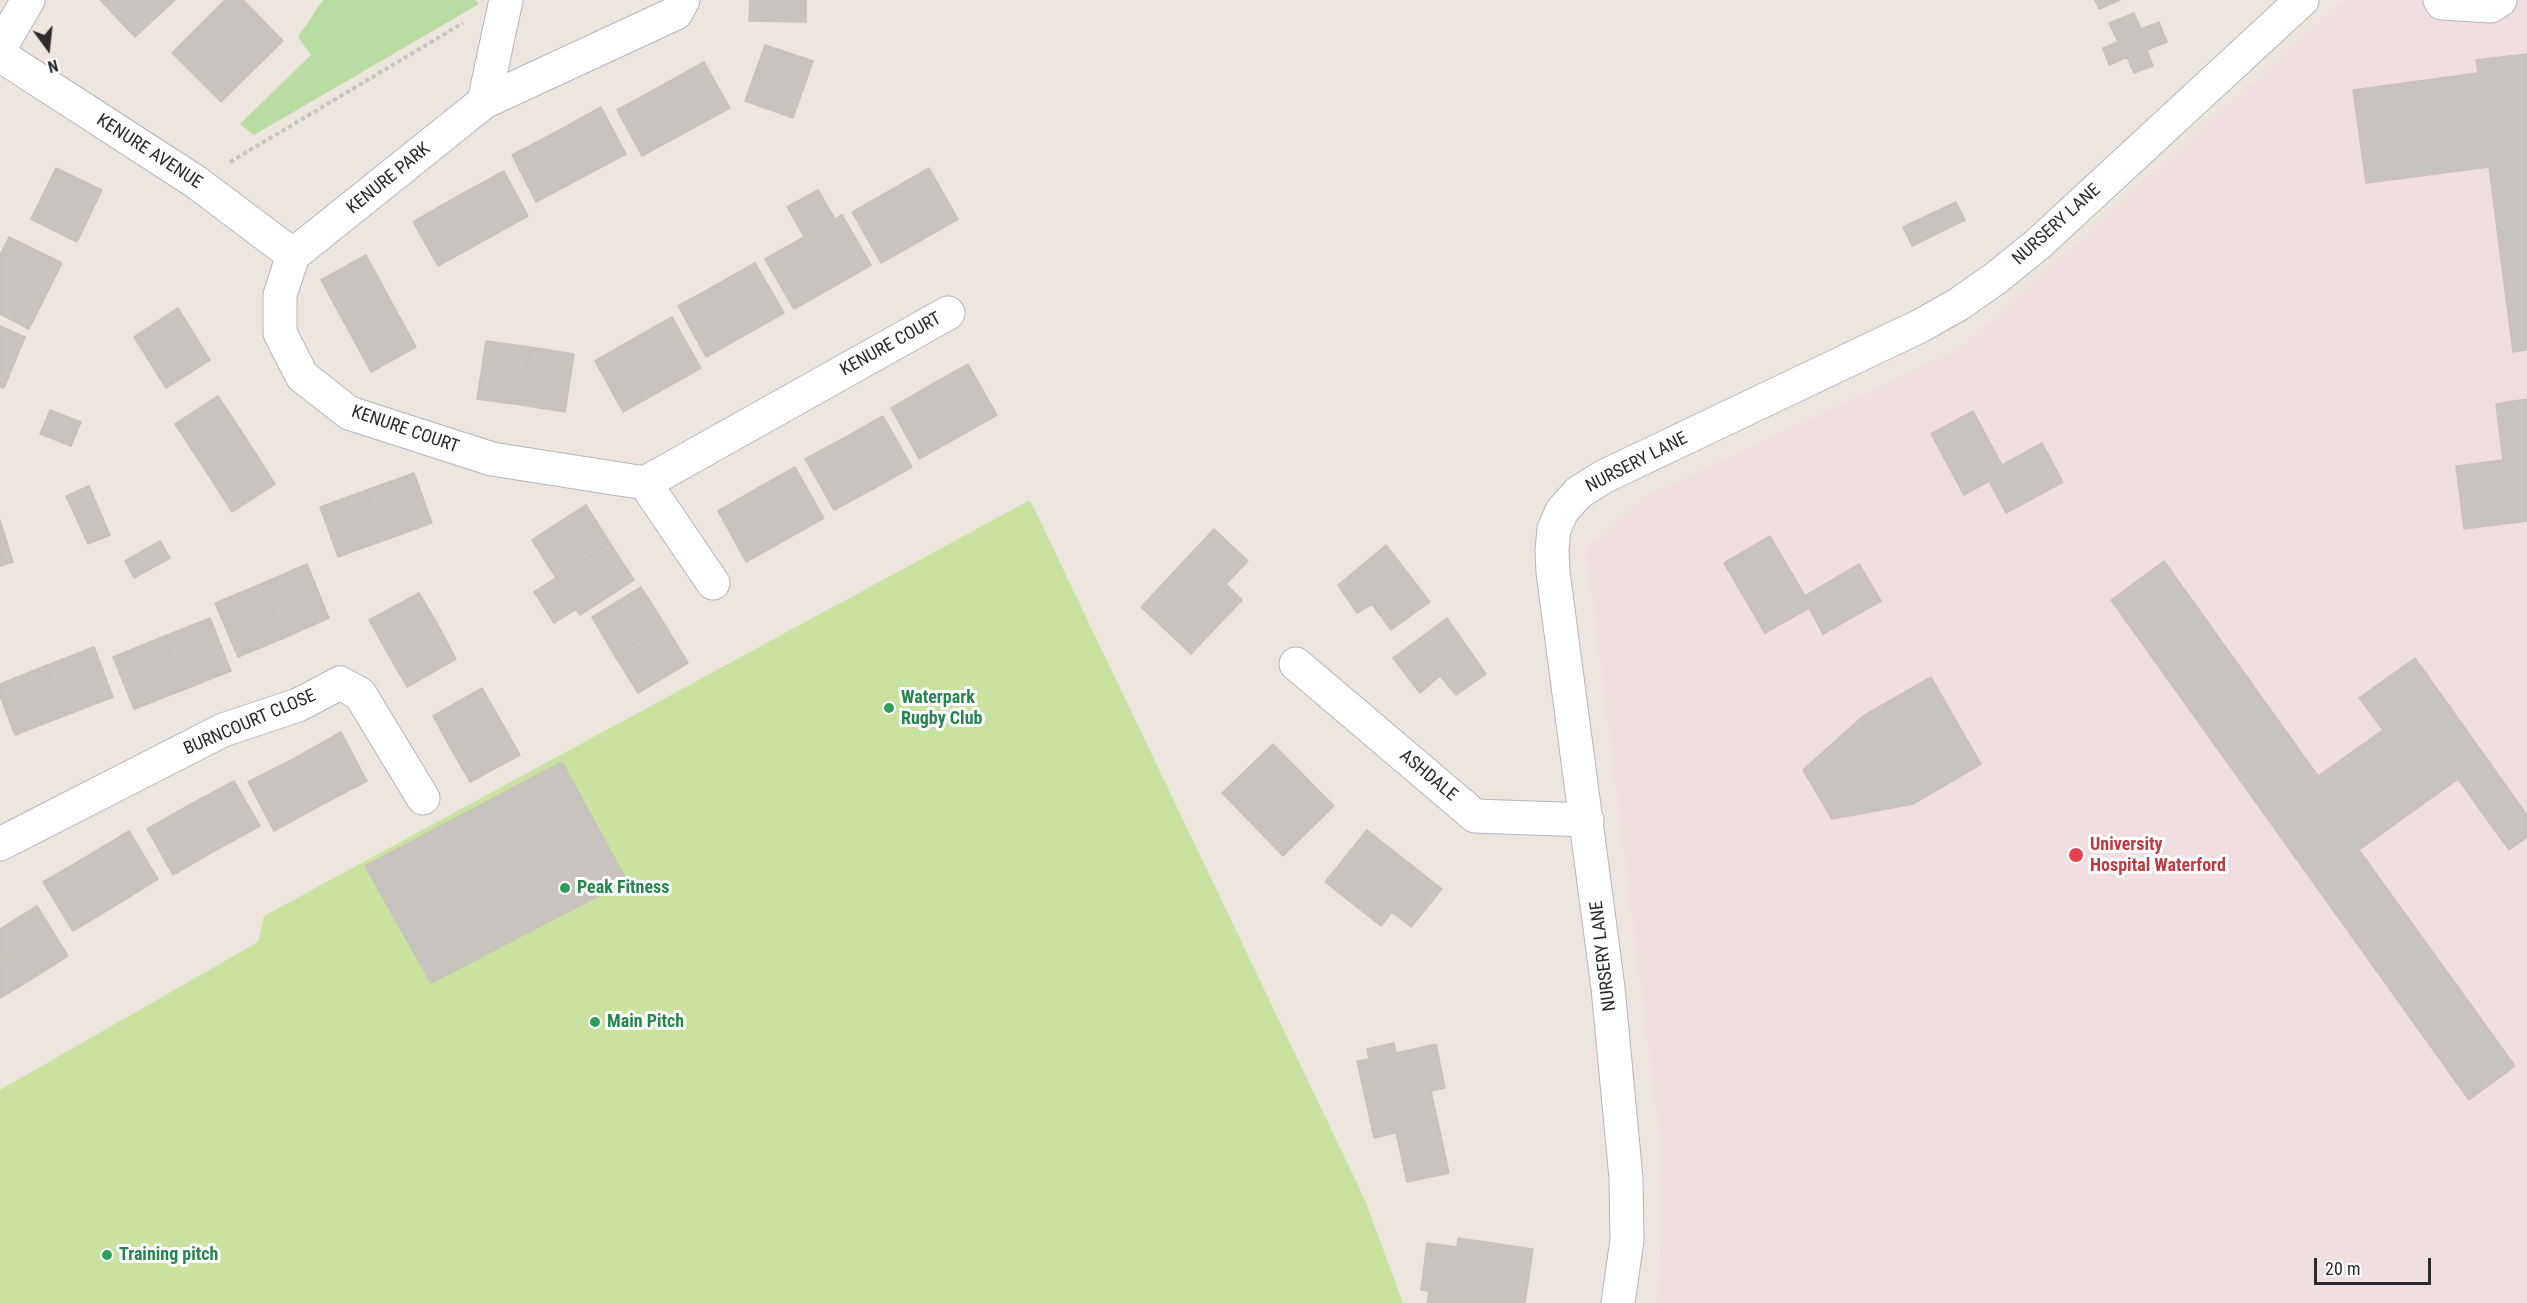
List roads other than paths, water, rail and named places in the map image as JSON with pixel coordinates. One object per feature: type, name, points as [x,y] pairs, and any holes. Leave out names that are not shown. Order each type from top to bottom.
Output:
[{"type":"street","points":[[0,48],[28,0]]},
{"type":"street","points":[[484,102],[506,0]]},
{"type":"street","name":"KENURE PARK","points":[[293,255],[484,102],[676,13],[683,0]]},
{"type":"street","name":"NURSERY LANE","points":[[1618,1303],[1624,1269],[1628,1208],[1608,988],[1553,573],[1554,530],[1562,511],[1578,494],[1602,477],[1920,326],[1959,304],[2038,244],[2302,0]]},
{"type":"street","points":[[2440,0],[2442,3],[2492,6],[2500,0]]},
{"type":"street","name":"KENURE AVENUE","points":[[0,55],[196,182],[293,255]]},
{"type":"street","name":"KENURE COURT","points":[[293,255],[280,295],[280,333],[302,376],[349,413],[492,459],[645,483],[948,313]]},
{"type":"street","points":[[645,483],[712,583]]},
{"type":"street","name":"ASHDALE","points":[[1296,664],[1475,816],[1587,820]]},
{"type":"street","name":"BURNCOURT CLOSE","points":[[0,844],[223,730],[298,705],[340,683],[360,694],[423,798]]},
{"type":"place","name":"Waterpark Rugby Club","points":[[889,708]]},
{"type":"place","name":"University Hospital Waterford","points":[[2076,855]]},
{"type":"place","name":"Peak Fitness","points":[[565,888]]},
{"type":"place","name":"Main Pitch","points":[[595,1022]]},
{"type":"place","name":"Training pitch","points":[[107,1255]]}]
